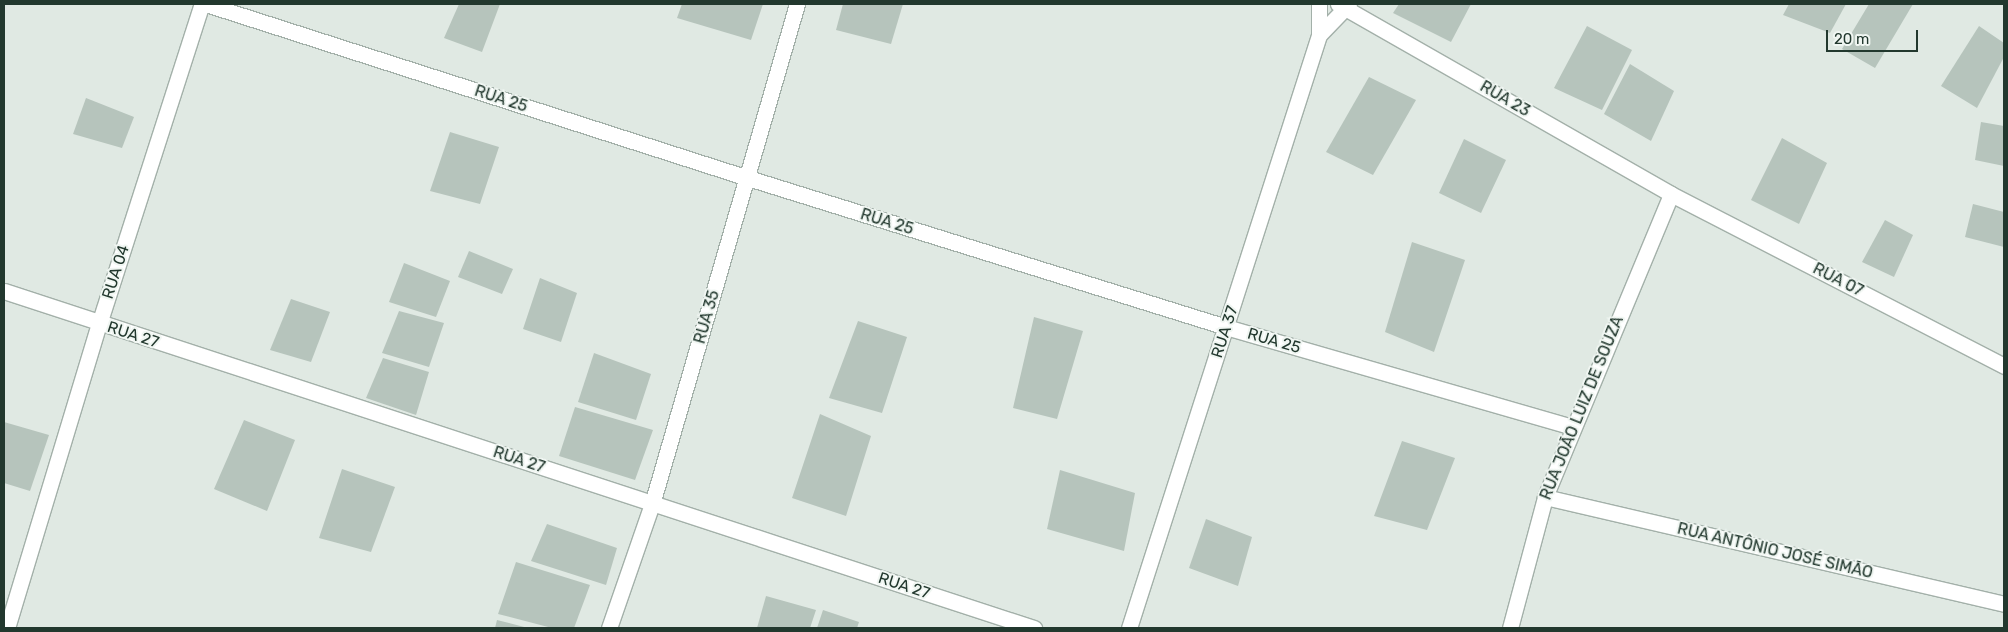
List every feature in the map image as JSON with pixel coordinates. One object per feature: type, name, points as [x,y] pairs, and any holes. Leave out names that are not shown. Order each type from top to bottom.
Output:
[{"type":"street","name":"RUA 25","points":[[204,4],[748,178],[1226,327],[1572,427]]},
{"type":"street","name":"RUA 04","points":[[7,628],[99,324],[204,4]]},
{"type":"street","name":"RUA 35","points":[[609,628],[652,504],[797,4]]},
{"type":"street","name":"RUA 37","points":[[1129,628],[1319,35],[1319,4]]},
{"type":"street","name":"RUA 37","points":[[1319,35],[1345,5]]},
{"type":"street","name":"RUA 23","points":[[1345,5],[1671,194]]},
{"type":"street","name":"RUA 07","points":[[1671,194],[2004,366]]},
{"type":"street","name":"RUA JOÃO LUIZ DE SOUZA","points":[[1510,628],[1545,497],[1572,427],[1671,194]]},
{"type":"street","name":"RUA 27","points":[[4,291],[99,324],[1034,628]]},
{"type":"street","name":"RUA ANTÔNIO JOSÉ SIMÃO","points":[[1545,497],[2004,604]]},
{"type":"building","points":[[459,4],[500,4],[482,52],[444,38]]},
{"type":"building","points":[[682,4],[763,4],[751,40],[677,18]]},
{"type":"building","points":[[843,4],[903,4],[891,44],[836,30]]},
{"type":"building","points":[[1399,4],[1471,4],[1451,42],[1393,13]]},
{"type":"building","points":[[1789,4],[1846,4],[1830,33],[1783,15]]},
{"type":"building","points":[[1869,4],[1913,4],[1875,68],[1842,49]]},
{"type":"building","points":[[1587,26],[1632,50],[1602,110],[1554,88]]},
{"type":"building","points":[[1979,26],[2004,43],[2004,57],[1977,108],[1941,86]]},
{"type":"building","points":[[1630,64],[1674,91],[1651,141],[1604,114]]},
{"type":"building","points":[[1369,77],[1416,100],[1373,175],[1326,152]]},
{"type":"building","points":[[86,98],[134,117],[122,148],[73,134]]},
{"type":"building","points":[[1981,122],[2004,126],[2004,166],[1975,160]]},
{"type":"building","points":[[450,132],[499,147],[480,204],[430,191]]},
{"type":"building","points":[[1782,138],[1827,163],[1799,224],[1751,200]]},
{"type":"building","points":[[1464,139],[1506,160],[1481,213],[1439,193]]},
{"type":"building","points":[[1973,204],[2004,212],[2004,247],[1965,237]]},
{"type":"building","points":[[1885,220],[1913,235],[1894,277],[1862,262]]},
{"type":"building","points":[[1412,242],[1465,260],[1434,352],[1385,332]]},
{"type":"building","points":[[469,251],[513,269],[502,294],[458,277]]},
{"type":"building","points":[[404,263],[450,281],[436,317],[389,302]]},
{"type":"building","points":[[540,278],[577,293],[561,342],[523,329]]},
{"type":"building","points":[[291,299],[330,312],[311,362],[270,350]]},
{"type":"building","points":[[399,311],[444,323],[429,367],[382,353]]},
{"type":"building","points":[[1034,317],[1083,331],[1057,419],[1013,408]]},
{"type":"building","points":[[858,321],[907,337],[882,413],[829,398]]},
{"type":"building","points":[[594,353],[651,374],[636,420],[578,402]]},
{"type":"building","points":[[383,358],[429,372],[416,415],[366,398]]},
{"type":"building","points":[[575,407],[653,430],[635,480],[559,456]]},
{"type":"building","points":[[820,414],[871,436],[846,516],[792,498]]},
{"type":"building","points":[[244,420],[295,440],[267,511],[214,489]]},
{"type":"building","points":[[4,422],[49,435],[30,491],[4,483]]},
{"type":"building","points":[[1402,441],[1455,458],[1427,530],[1374,516]]},
{"type":"building","points":[[342,469],[395,487],[371,552],[319,538]]},
{"type":"building","points":[[1060,470],[1135,493],[1124,551],[1047,529]]},
{"type":"building","points":[[1206,519],[1252,537],[1238,586],[1189,568]]},
{"type":"building","points":[[547,524],[617,548],[606,585],[531,561]]},
{"type":"building","points":[[516,562],[590,585],[574,628],[552,628],[498,614]]},
{"type":"building","points":[[766,596],[816,610],[810,628],[757,628]]},
{"type":"building","points":[[823,610],[859,622],[857,628],[817,628]]},
{"type":"building","points":[[497,620],[528,628],[495,628]]}]
